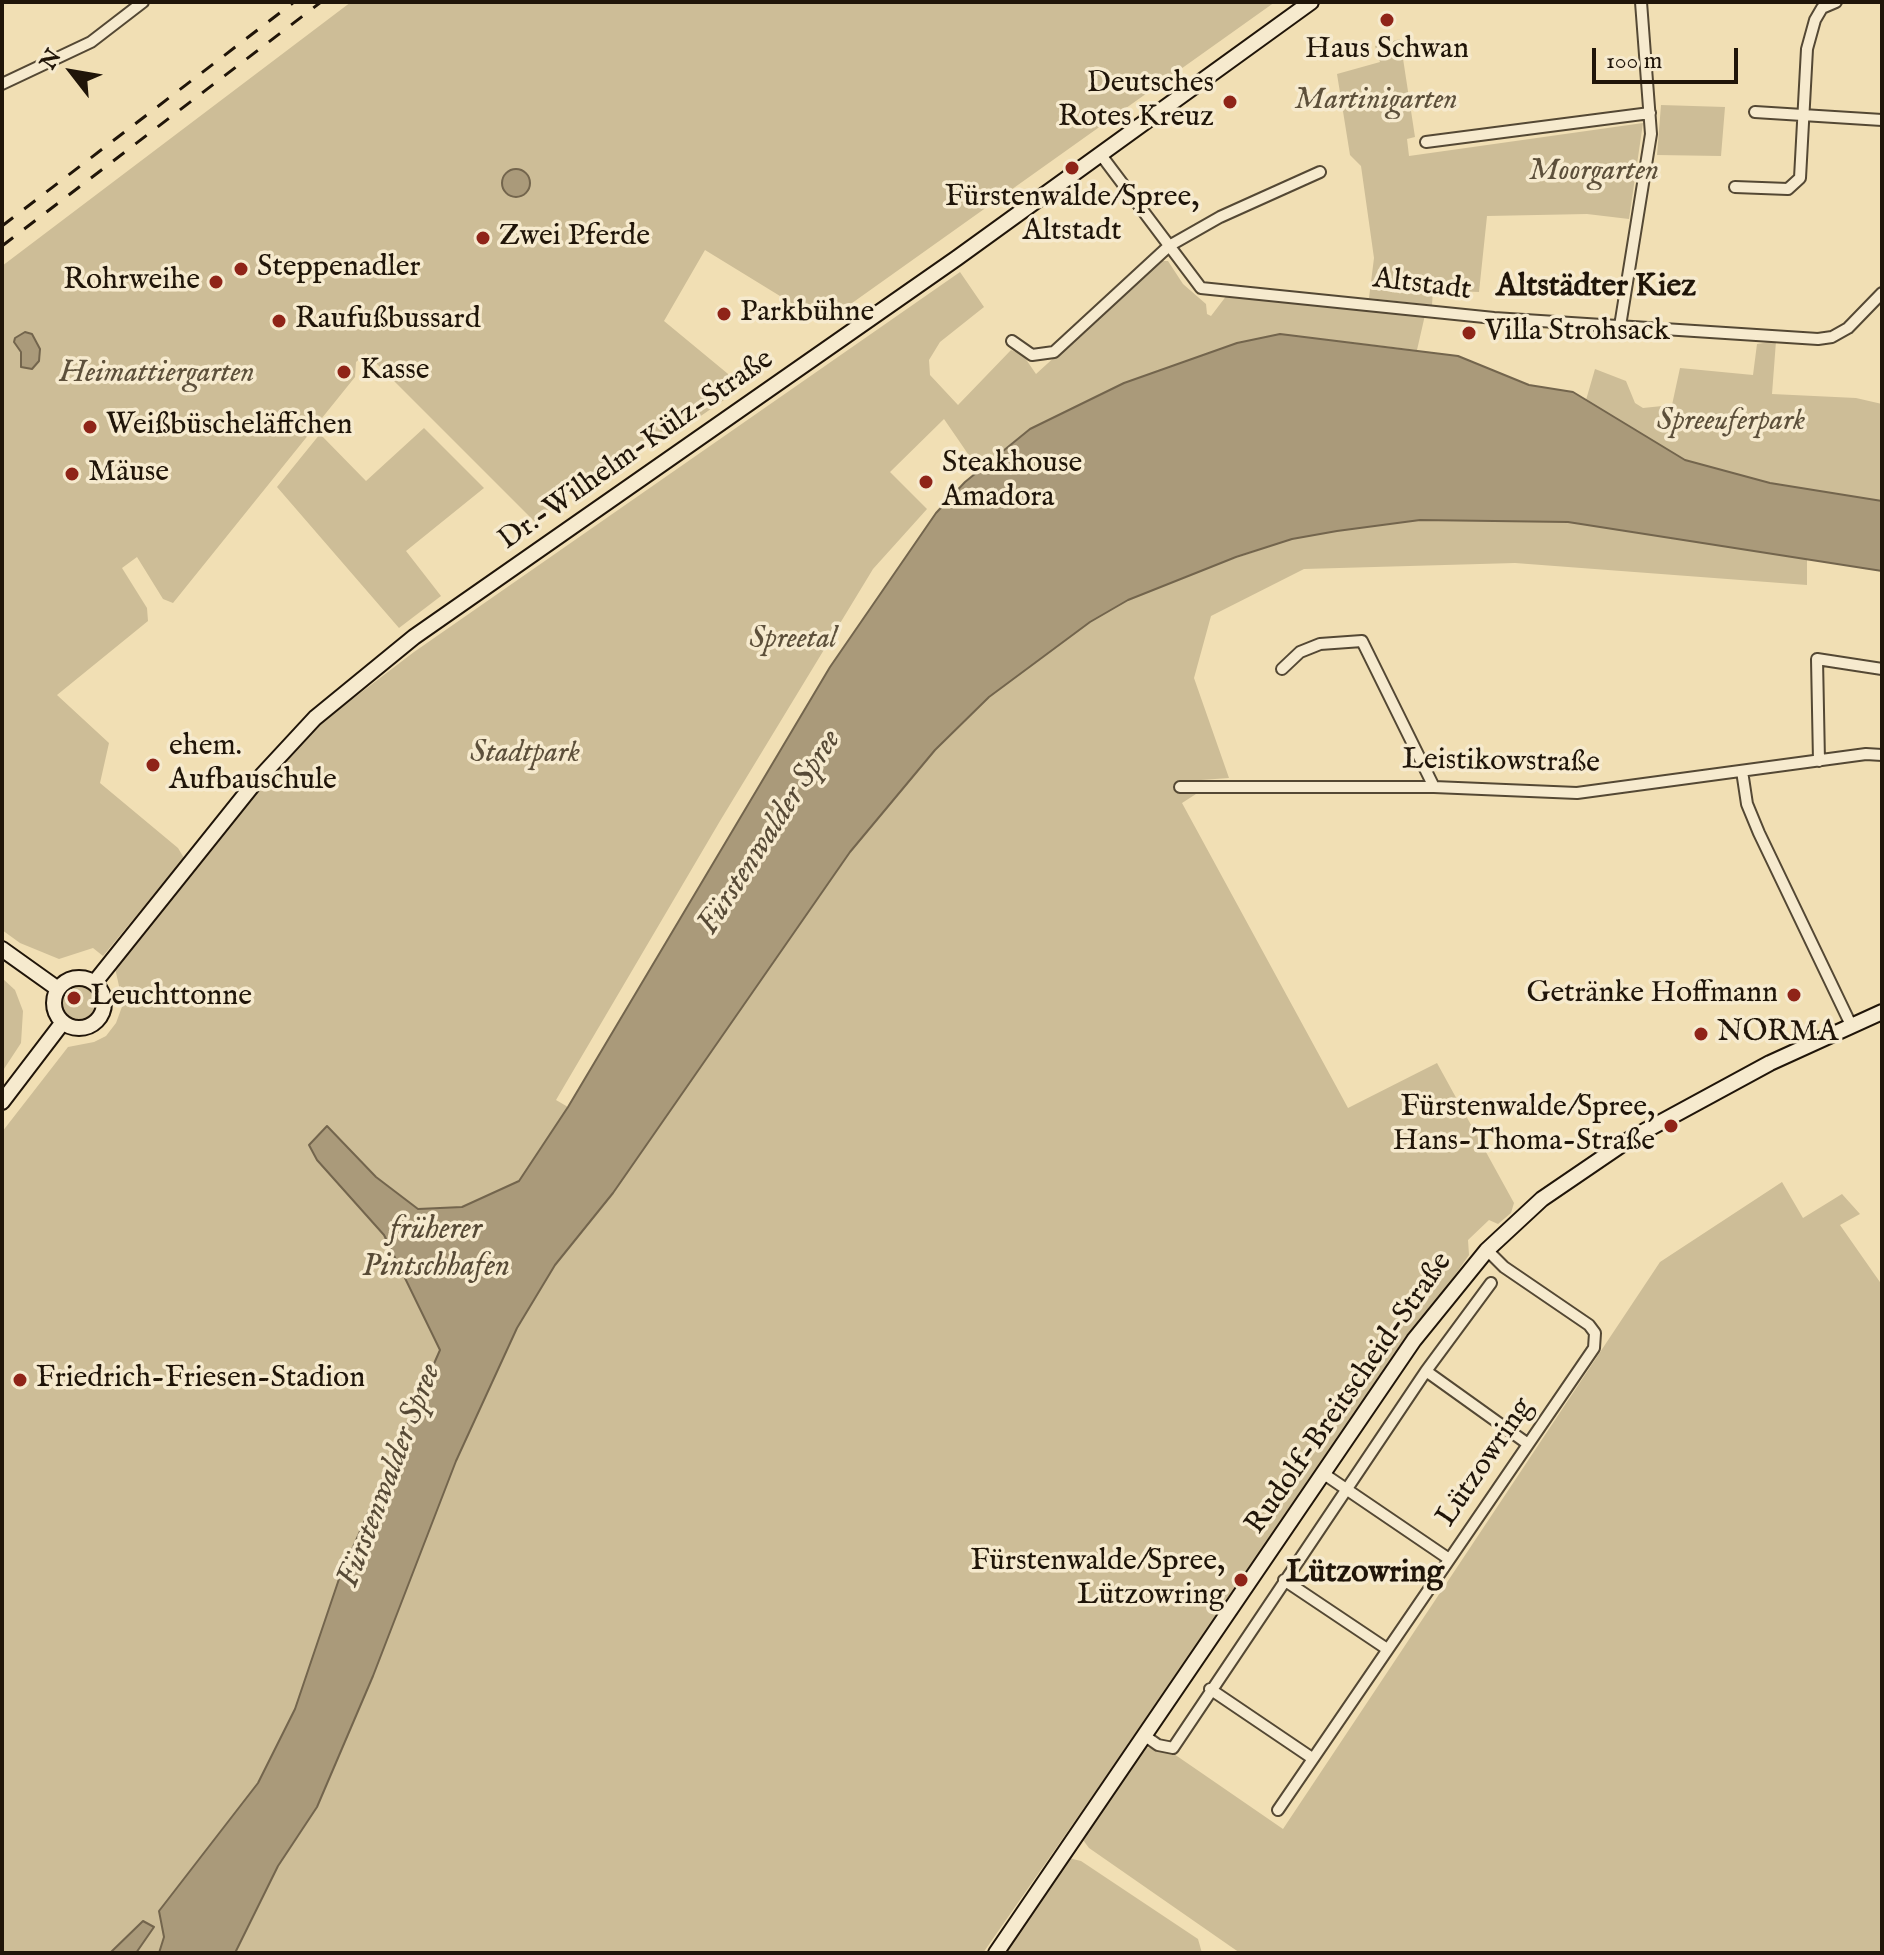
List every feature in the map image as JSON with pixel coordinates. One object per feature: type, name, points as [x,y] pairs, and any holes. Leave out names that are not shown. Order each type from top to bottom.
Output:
[{"type":"main road","name":"Dr.-Wilhelm-Külz-Straße","points":[[95,982],[252,786],[327,708],[414,637],[1101,155],[1311,2]]},
{"type":"main road","points":[[2,949],[58,989]]},
{"type":"main road","points":[[74,978],[95,982],[104,999],[101,1016],[88,1027],[79,1028],[63,1022],[55,1009],[58,989],[74,978]]},
{"type":"main road","name":"Rudolf-Breitscheid-Straße","points":[[996,1953],[1414,1340],[1487,1250],[1542,1199],[1615,1149],[1770,1063],[1882,1012]]},
{"type":"main road","points":[[2,1102],[63,1022]]},
{"type":"street","points":[[2,84],[91,42],[143,2]]},
{"type":"street","points":[[1620,326],[1651,134],[1641,2]]},
{"type":"street","points":[[1735,187],[1788,189],[1800,178],[1807,49],[1815,20],[1822,8],[1836,2]]},
{"type":"street","points":[[1755,112],[1882,120]]},
{"type":"street","points":[[1426,142],[1650,113]]},
{"type":"street","name":"Altstadt","points":[[1101,155],[1201,288],[1494,318],[1818,339],[1832,337],[1848,328],[1882,293]]},
{"type":"street","points":[[1012,341],[1032,355],[1054,352],[1169,246],[1220,217],[1320,172]]},
{"type":"street","points":[[1282,669],[1300,652],[1320,644],[1362,641],[1434,787]]},
{"type":"street","points":[[1819,761],[1817,659],[1882,669]]},
{"type":"street","name":"Leistikowstraße","points":[[1180,787],[1434,787],[1577,793],[1882,755]]},
{"type":"street","points":[[1742,771],[1747,804],[1759,833],[1852,1027]]},
{"type":"street","name":"Lützowring","points":[[1278,1810],[1592,1351],[1595,1333],[1574,1312],[1504,1267],[1487,1250]]},
{"type":"street","points":[[1145,1736],[1158,1745],[1173,1748],[1426,1371],[1491,1283]]},
{"type":"street","points":[[1426,1371],[1528,1444]]},
{"type":"street","points":[[1324,1474],[1449,1559]]},
{"type":"street","points":[[1284,1580],[1387,1649]]},
{"type":"street","points":[[1210,1689],[1312,1758]]},
{"type":"green space","name":"Heimattiergarten","points":[[351,2],[1275,2],[824,323],[705,250],[664,321],[739,383],[740,389],[657,446],[646,439],[542,514],[542,521],[536,523],[366,353],[356,362],[355,377],[173,603],[163,599],[137,557],[122,568],[147,608],[148,621],[57,695],[109,743],[100,783],[178,848],[184,858],[103,956],[93,948],[59,959],[20,943],[2,930],[2,266]]},
{"type":"green space","points":[[1400,39],[1415,137],[1407,139],[1409,156],[1643,123],[1629,219],[1587,214],[1487,216],[1479,292],[1433,290],[1432,305],[1369,298],[1374,258],[1361,166],[1350,155],[1337,74],[1380,62],[1375,46]]},
{"type":"green space","points":[[1661,105],[1725,107],[1721,156],[1657,155]]},
{"type":"green space","points":[[1160,261],[1168,261],[1183,284],[1206,304],[1207,314],[1211,316],[1227,295],[1425,315],[1417,350],[1280,334],[1237,343],[1124,383],[1030,429],[979,470],[944,419],[890,472],[927,509],[873,569],[720,821],[556,1100],[568,1107],[519,1181],[462,1207],[418,1209],[376,1177],[327,1126],[309,1145],[384,1235],[440,1350],[340,1579],[295,1709],[258,1783],[209,1847],[159,1953],[136,1953],[153,1928],[143,1921],[110,1953],[2,1953],[2,1132],[68,1047],[94,1042],[106,1036],[116,1023],[123,1004],[115,968],[253,796],[321,723],[414,652],[960,272],[984,307],[940,342],[929,360],[930,375],[958,405],[1011,350],[1023,355],[1036,374]]},
{"type":"green space","name":"Spreeuferpark","points":[[1776,341],[1772,394],[1856,398],[1882,404],[1882,501],[1770,483],[1685,460],[1586,400],[1595,369],[1626,381],[1635,403],[1643,408],[1672,405],[1680,368],[1753,375],[1757,344]]},
{"type":"green space","points":[[424,428],[484,488],[406,551],[441,596],[399,628],[277,487],[320,434],[366,481]]},
{"type":"green space","points":[[1420,520],[1568,522],[1807,559],[1807,585],[1515,563],[1304,569],[1211,616],[1194,678],[1229,778],[1187,781],[1196,794],[1182,803],[1348,1108],[1437,1063],[1514,1203],[1511,1213],[1498,1224],[1489,1220],[1468,1240],[1469,1255],[983,1953],[235,1953],[278,1866],[317,1807],[373,1676],[456,1461],[517,1328],[555,1265],[613,1193],[850,852],[935,750],[989,697],[1090,622],[1128,600],[1186,575],[1292,539],[1337,531]]},
{"type":"green space","points":[[2,978],[15,990],[23,1011],[21,1043],[2,1072]]},
{"type":"green space","points":[[80,984],[94,989],[99,1003],[94,1017],[80,1022],[66,1017],[61,1003],[66,989]]},
{"type":"green space","points":[[1782,1182],[1803,1218],[1842,1194],[1860,1214],[1840,1225],[1882,1285],[1882,1953],[1240,1953],[1089,1848],[1083,1840],[1146,1747],[1174,1754],[1283,1829],[1660,1262]]},
{"type":"green space","points":[[1069,1858],[1081,1861],[1198,1939],[1202,1953],[1004,1953]]},
{"type":"water","points":[[516,169],[526,173],[530,183],[526,193],[516,197],[506,193],[502,183],[506,173]]},
{"type":"water","points":[[25,332],[32,334],[40,349],[39,361],[32,369],[21,367],[21,352],[14,342]]},
{"type":"water","points":[[1280,334],[1458,356],[1529,385],[1573,392],[1685,460],[1770,483],[1882,501],[1882,571],[1568,522],[1420,520],[1337,531],[1292,539],[1236,557],[1128,600],[1090,622],[989,697],[935,750],[850,852],[613,1193],[555,1265],[517,1328],[456,1461],[373,1676],[317,1807],[278,1866],[235,1953],[159,1953],[164,1937],[159,1911],[258,1783],[295,1709],[339,1579],[440,1350],[384,1235],[317,1160],[309,1145],[327,1126],[376,1177],[418,1209],[462,1207],[519,1181],[568,1107],[830,667],[936,513],[965,482],[1030,429],[1124,383],[1237,343]]},
{"type":"water","points":[[143,1921],[154,1927],[136,1953],[110,1953]]},
{"type":"railway","points":[[2,226],[294,2]]},
{"type":"railway","points":[[2,246],[321,2]]},
{"type":"place","name":"Haus Schwan","points":[[1387,20]]},
{"type":"place","name":"Deutsches Rotes Kreuz","points":[[1230,102]]},
{"type":"place","name":"Fürstenwalde/Spree, Altstadt","points":[[1072,168]]},
{"type":"place","name":"Zwei Pferde","points":[[483,238]]},
{"type":"place","name":"Steppenadler","points":[[241,269]]},
{"type":"place","name":"Rohrweihe","points":[[216,282]]},
{"type":"place","name":"Parkbühne","points":[[724,314]]},
{"type":"place","name":"Raufußbussard","points":[[279,321]]},
{"type":"place","name":"Villa Strohsack","points":[[1469,333]]},
{"type":"place","name":"Kasse","points":[[344,372]]},
{"type":"place","name":"Weißbüscheläffchen","points":[[90,427]]},
{"type":"place","name":"Mäuse","points":[[72,474]]},
{"type":"place","name":"Steakhouse Amadora","points":[[926,482]]},
{"type":"place","name":"ehem. Aufbauschule","points":[[153,765]]},
{"type":"place","name":"Getränke Hoffmann","points":[[1794,995]]},
{"type":"place","name":"Leuchttonne","points":[[74,998]]},
{"type":"place","name":"NORMA","points":[[1701,1034]]},
{"type":"place","name":"Fürstenwalde/Spree, Hans-Thoma-Straße","points":[[1671,1126]]},
{"type":"place","name":"Friedrich-Friesen-Stadion","points":[[20,1380]]},
{"type":"place","name":"Fürstenwalde/Spree, Lützowring","points":[[1241,1580]]},
{"type":"district","name":"Altstädter Kiez","points":[[1596,288]]},
{"type":"district","name":"Lützowring","points":[[1365,1574]]},
{"type":"park label","name":"Martinigarten","points":[[1376,102]]},
{"type":"park label","name":"Moorgarten","points":[[1594,173]]},
{"type":"park label","name":"Spreetal","points":[[793,641]]},
{"type":"park label","name":"Stadtpark","points":[[525,755]]},
{"type":"water label","name":"Fürstenwalder Spree","points":[[771,833]]},
{"type":"water label","name":"früherer Pintschhafen","points":[[436,1250]]},
{"type":"water label","name":"Fürstenwalder Spree","points":[[391,1476]]}]
